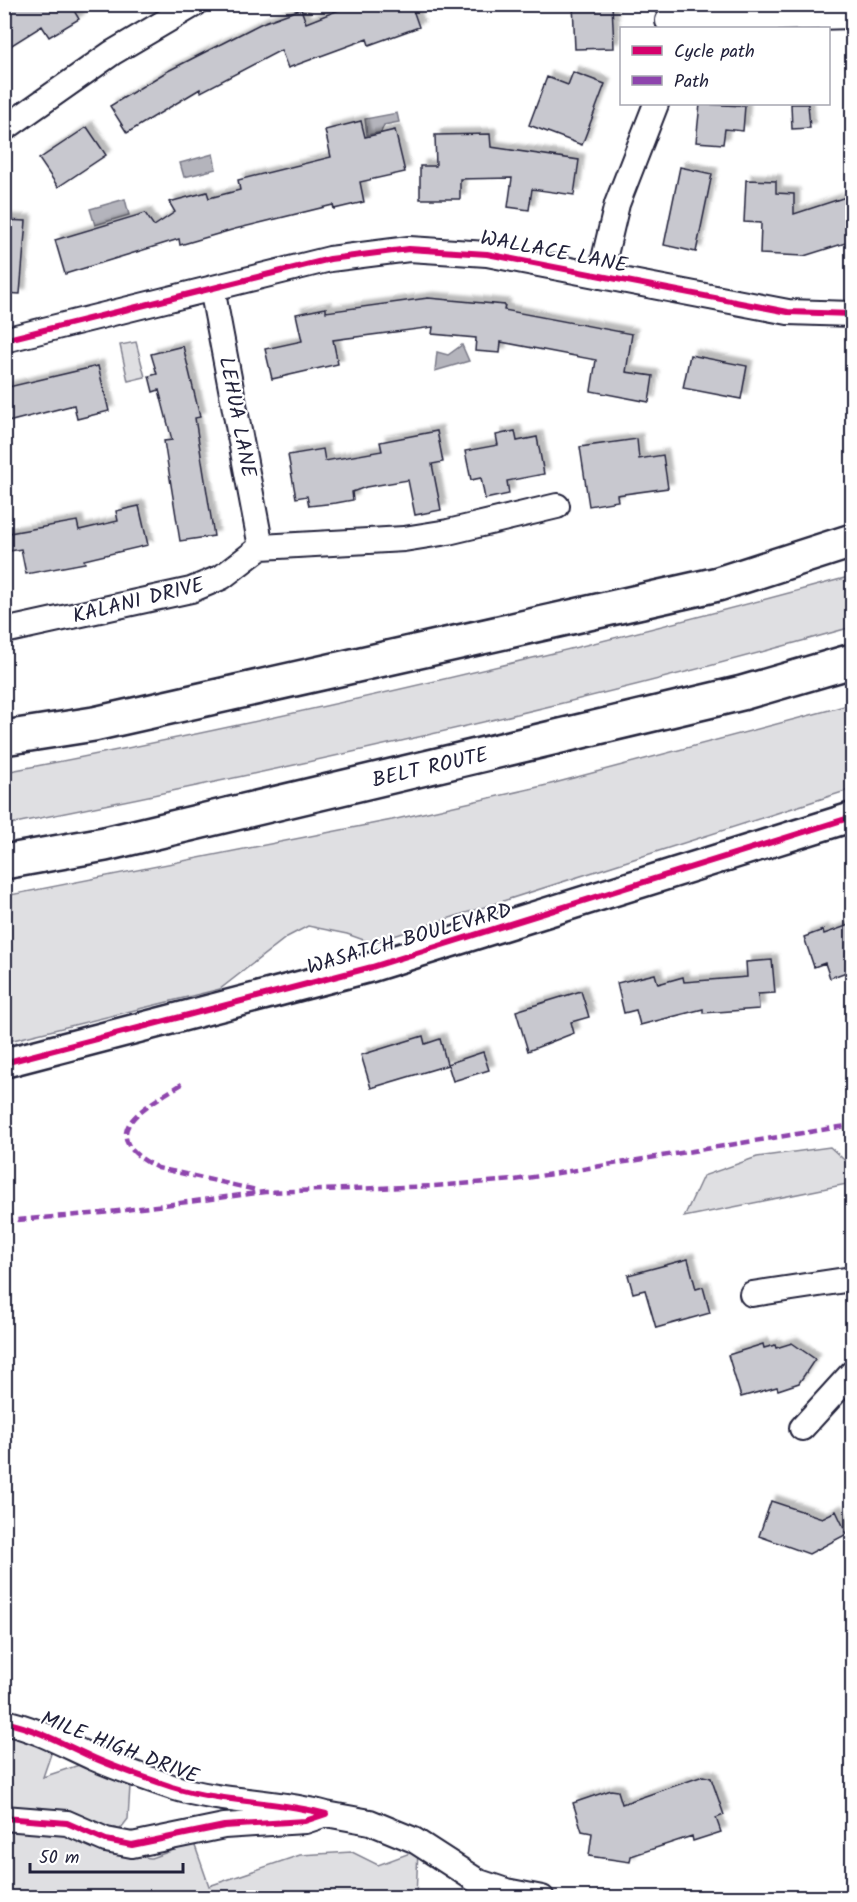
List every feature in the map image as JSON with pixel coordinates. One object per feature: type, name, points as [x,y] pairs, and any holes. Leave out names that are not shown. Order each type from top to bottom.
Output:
[{"type":"highway","points":[[4,738],[94,724],[718,584],[852,541]]},
{"type":"highway","name":"BELT ROUTE","points":[[4,862],[105,844],[313,795],[742,693],[852,661]]},
{"type":"street","points":[[4,129],[112,53],[195,4]]},
{"type":"street","points":[[668,18],[852,16]]},
{"type":"street","points":[[600,276],[615,213],[656,105]]},
{"type":"street","name":"WALLACE LANE","points":[[4,340],[330,259],[409,249],[487,254],[788,312],[818,315],[852,314]]},
{"type":"street","name":"LEHUA LANE","points":[[212,288],[261,548]]},
{"type":"street","points":[[261,548],[404,539],[448,532],[557,506]]},
{"type":"street","name":"KALANI DRIVE","points":[[4,631],[191,590],[222,577],[261,548]]},
{"type":"street","name":"WASATCH BOULEVARD","points":[[4,1063],[372,967],[852,817]]},
{"type":"street","points":[[752,1294],[852,1279]]},
{"type":"street","points":[[802,1428],[852,1373]]},
{"type":"street","name":"MILE HIGH DRIVE","points":[[4,1722],[54,1738],[94,1758],[174,1787],[225,1799],[302,1808],[370,1822],[414,1840],[479,1882],[506,1892],[542,1898]]},
{"type":"street","name":"MILE HIGH DRIVE","points":[[4,1818],[68,1823],[106,1840],[132,1845],[224,1826],[305,1821],[326,1814]]},
{"type":"shaded area","points":[[397,113],[399,122],[384,125],[381,132],[367,135],[365,119]]},
{"type":"shaded area","points":[[213,154],[216,169],[184,177],[180,163]]},
{"type":"shaded area","points":[[125,199],[129,215],[95,225],[90,209]]},
{"type":"shaded area","points":[[136,342],[145,377],[128,381],[120,345]]},
{"type":"shaded area","points":[[462,345],[469,361],[435,371],[437,352],[448,355]]},
{"type":"shaded area","points":[[852,576],[852,627],[642,683],[430,735],[218,782],[5,825],[5,772],[218,729],[430,682],[642,631]]},
{"type":"shaded area","points":[[852,704],[852,789],[372,943],[347,934],[308,926],[287,937],[220,989],[5,1042],[5,896],[392,820],[547,785]]},
{"type":"shaded area","points":[[830,1147],[852,1167],[852,1183],[684,1217],[703,1176],[757,1157]]},
{"type":"shaded area","points":[[4,1731],[54,1745],[43,1777],[88,1762],[130,1786],[128,1819],[102,1853],[151,1858],[194,1843],[209,1886],[300,1855],[352,1852],[378,1865],[418,1850],[416,1897],[5,1897]]},
{"type":"building","points":[[10,4],[70,4],[79,19],[49,37],[42,26],[4,50],[4,8]]},
{"type":"building","points":[[354,4],[411,4],[419,27],[369,45],[367,39],[288,68],[281,50],[201,92],[200,89],[127,133],[110,106],[166,72],[262,23],[301,9],[306,23]]},
{"type":"building","points":[[573,4],[612,4],[614,48],[575,49]]},
{"type":"building","points":[[573,72],[605,84],[582,145],[529,125],[547,77],[568,85]]},
{"type":"building","points":[[700,105],[745,106],[743,131],[725,129],[723,144],[696,142]]},
{"type":"building","points":[[791,105],[808,105],[810,128],[792,129]]},
{"type":"building","points":[[361,121],[365,137],[395,130],[405,172],[360,182],[364,202],[334,209],[333,205],[180,245],[179,239],[65,274],[55,240],[145,213],[154,226],[175,212],[169,202],[207,192],[209,198],[240,190],[238,180],[331,157],[325,130]]},
{"type":"building","points":[[87,127],[106,155],[58,187],[39,159]]},
{"type":"building","points":[[490,134],[491,147],[579,160],[574,195],[532,189],[529,210],[508,207],[512,178],[460,179],[460,199],[420,199],[420,166],[436,166],[435,135]]},
{"type":"building","points":[[680,167],[712,174],[696,252],[664,245]]},
{"type":"building","points":[[746,180],[776,181],[776,193],[794,194],[794,214],[852,195],[852,241],[804,256],[760,254],[761,223],[744,222]]},
{"type":"building","points":[[4,220],[26,221],[20,294],[4,293]]},
{"type":"building","points":[[428,298],[505,305],[504,310],[632,334],[626,372],[653,376],[649,402],[591,391],[596,360],[501,342],[500,353],[475,351],[476,338],[432,334],[433,327],[333,340],[338,364],[272,379],[265,349],[302,341],[296,314],[326,308],[326,312]]},
{"type":"building","points":[[183,346],[200,417],[195,418],[214,536],[180,541],[164,441],[172,440],[159,390],[153,392],[149,376],[157,374],[151,354]]},
{"type":"building","points":[[690,355],[747,366],[741,399],[683,388]]},
{"type":"building","points":[[98,366],[109,411],[77,419],[74,405],[4,423],[4,388]]},
{"type":"building","points":[[437,431],[443,462],[432,464],[441,510],[415,515],[408,480],[366,487],[352,492],[353,500],[336,503],[309,506],[307,496],[296,498],[288,455],[323,449],[325,461],[382,451],[380,442]]},
{"type":"building","points":[[515,431],[517,441],[537,437],[544,474],[507,481],[509,494],[485,499],[481,478],[471,480],[465,451],[498,445],[496,435]]},
{"type":"building","points":[[637,439],[639,459],[663,455],[668,488],[617,495],[618,501],[589,506],[580,447]]},
{"type":"building","points":[[139,506],[148,545],[84,560],[85,563],[26,574],[21,549],[4,552],[4,534],[77,521],[79,530],[118,521],[116,511]]},
{"type":"building","points":[[852,924],[852,970],[830,978],[825,963],[814,967],[804,937],[823,930],[824,934]]},
{"type":"building","points":[[772,960],[775,993],[758,994],[759,1009],[703,1013],[703,1009],[640,1025],[636,1010],[624,1013],[617,983],[655,974],[658,984],[683,977],[684,982],[747,977],[746,962]]},
{"type":"building","points":[[581,991],[589,1017],[571,1022],[574,1033],[528,1051],[516,1011]]},
{"type":"building","points":[[423,1036],[425,1044],[440,1039],[447,1064],[483,1052],[489,1070],[453,1081],[448,1065],[371,1088],[361,1055]]},
{"type":"building","points":[[688,1259],[696,1289],[703,1287],[710,1313],[656,1328],[645,1290],[633,1293],[628,1275]]},
{"type":"building","points":[[792,1343],[815,1359],[799,1383],[778,1390],[777,1387],[741,1397],[728,1355],[763,1344],[764,1348],[775,1345],[776,1348]]},
{"type":"building","points":[[771,1501],[822,1518],[836,1511],[847,1534],[809,1554],[759,1536]]},
{"type":"building","points":[[703,1776],[711,1778],[724,1815],[716,1818],[721,1832],[693,1841],[692,1836],[631,1856],[630,1862],[589,1856],[592,1833],[582,1831],[573,1803],[611,1790],[618,1791],[622,1804]]},
{"type":"marked path","points":[[182,1084],[140,1112],[131,1122],[126,1133],[128,1144],[138,1156],[158,1168],[256,1190]]},
{"type":"marked path","points":[[4,1221],[102,1213],[265,1192],[434,1186],[515,1180],[852,1125]]},
{"type":"cycle path","points":[[4,340],[330,259],[409,249],[487,254],[788,312],[852,314]]},
{"type":"cycle path","points":[[4,1063],[372,967],[852,817]]},
{"type":"cycle path","points":[[4,1722],[39,1733],[103,1762],[172,1787],[211,1796],[288,1806],[326,1814],[305,1821],[224,1826],[132,1845],[106,1840],[67,1823],[4,1818]]}]
